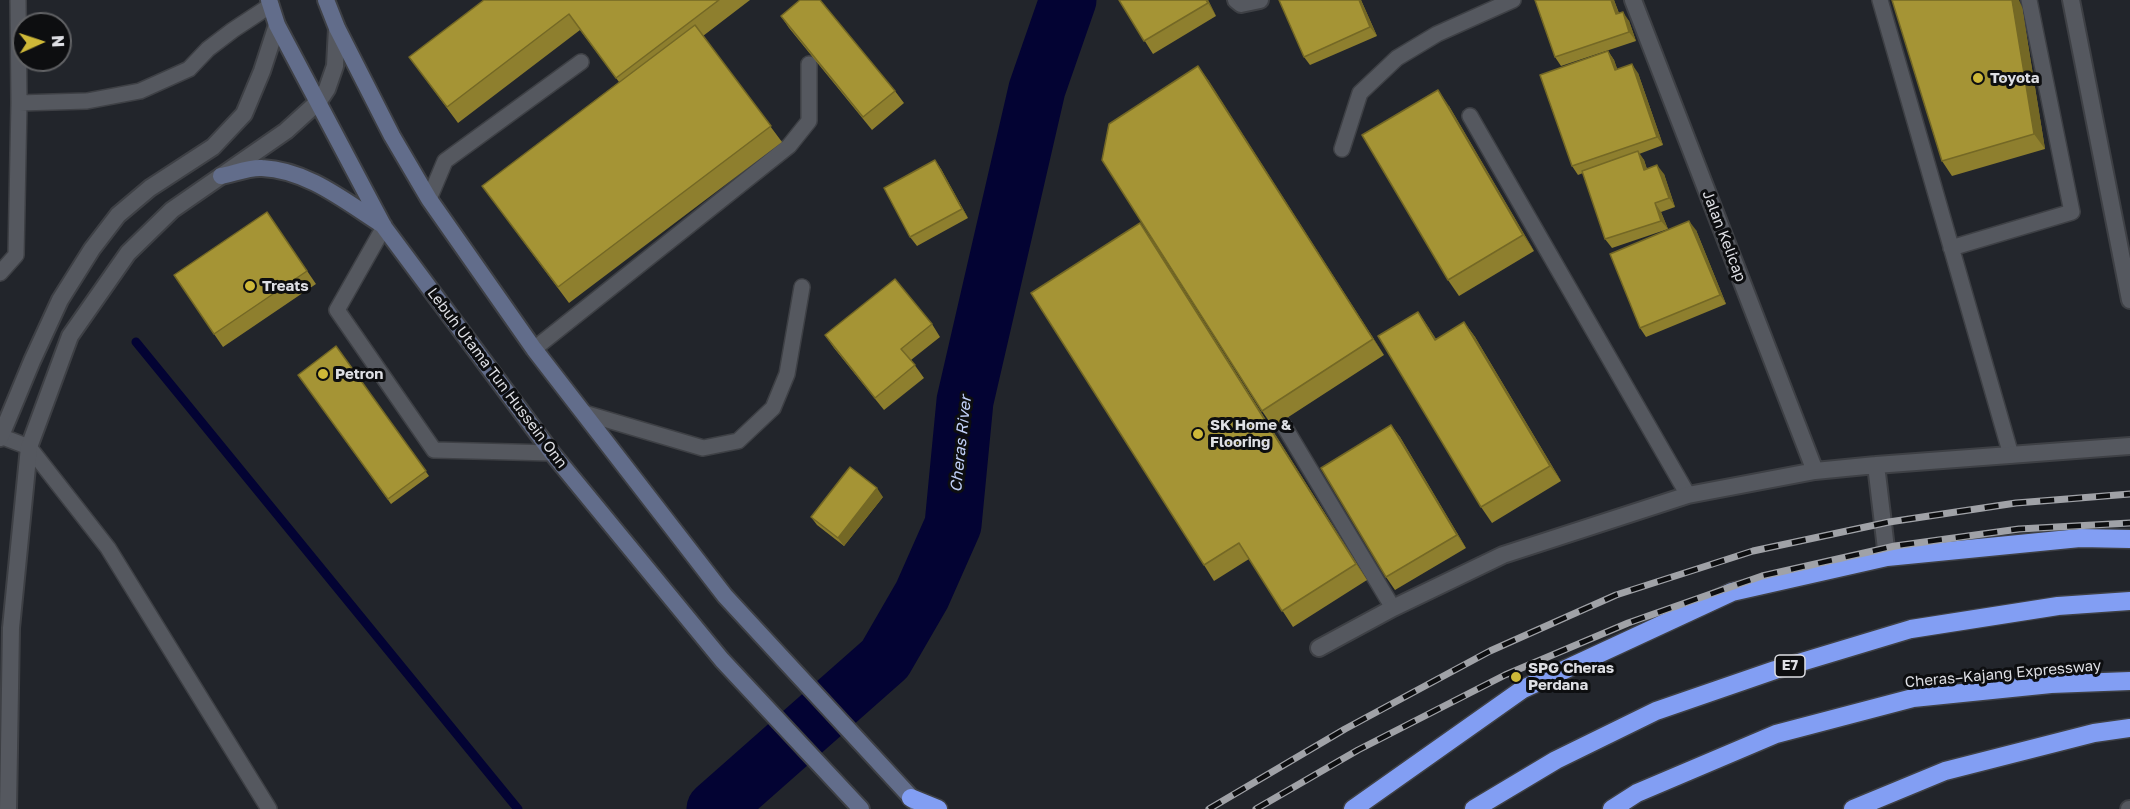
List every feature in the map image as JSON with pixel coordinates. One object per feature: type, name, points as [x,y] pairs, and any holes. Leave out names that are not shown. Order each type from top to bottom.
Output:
[{"type":"highway","points":[[1353,809],[1523,689],[1732,592],[1887,557],[2080,538],[2130,539]]},
{"type":"highway","name":"E7","points":[[1474,809],[1556,760],[1656,711],[1776,670],[1911,629],[2058,606],[2130,601]]},
{"type":"highway","name":"Cheras–Kajang Expressway","points":[[1612,809],[1636,793],[1776,734],[1913,698],[2051,684],[2130,681]]},
{"type":"highway","points":[[1853,809],[1945,771],[2094,733],[2130,728]]},
{"type":"highway","points":[[916,803],[938,809]]},
{"type":"main road","points":[[326,0],[337,28],[392,136],[429,199],[534,349],[725,596],[916,803]]},
{"type":"main road","name":"Lebuh Utama Tun Hussein Onn","points":[[270,2],[278,25],[384,227],[552,453],[722,660],[861,809]]},
{"type":"main road","points":[[221,176],[260,167],[292,173],[321,185],[384,227]]},
{"type":"street","points":[[1236,0],[1241,4],[1260,0]]},
{"type":"street","name":"Jalan Kelicap","points":[[1633,0],[1815,471]]},
{"type":"street","points":[[2072,0],[2130,300]]},
{"type":"street","points":[[0,437],[60,300],[92,249],[118,215],[150,188],[213,147],[244,114],[278,25]]},
{"type":"street","points":[[8,809],[5,628],[29,447],[70,336],[128,253],[172,210],[286,131],[319,101],[327,89],[335,66],[337,28]]},
{"type":"street","points":[[1319,648],[1393,608],[1503,555],[1688,495],[1815,471],[2130,446]]},
{"type":"street","points":[[1876,465],[1887,557]]},
{"type":"lane","points":[[0,273],[16,255],[19,103],[18,0]]},
{"type":"lane","points":[[1342,149],[1360,93],[1397,57],[1437,34],[1513,0]]},
{"type":"lane","points":[[1880,0],[2011,455]]},
{"type":"lane","points":[[1952,248],[2072,212],[2029,0]]},
{"type":"lane","points":[[19,103],[87,101],[140,91],[189,69],[208,49],[270,2]]},
{"type":"lane","points":[[429,199],[445,161],[581,62]]},
{"type":"lane","points":[[534,349],[789,146],[809,121],[808,64]]},
{"type":"lane","points":[[1470,116],[1688,495]]},
{"type":"lane","points":[[384,227],[337,310],[434,450],[552,453]]},
{"type":"lane","points":[[584,413],[703,448],[738,441],[773,408],[787,374],[802,287]]},
{"type":"lane","points":[[1278,416],[1393,608]]},
{"type":"lane","points":[[0,437],[29,447],[108,548],[269,809]]},
{"type":"building","points":[[484,0],[719,0],[616,78],[569,14],[447,107],[409,57]]},
{"type":"building","points":[[800,0],[820,0],[895,91],[863,117],[781,16]]},
{"type":"building","points":[[1119,0],[1206,0],[1208,3],[1144,41]]},
{"type":"building","points":[[1279,0],[1359,0],[1370,27],[1304,57]]},
{"type":"building","points":[[1535,0],[1611,0],[1616,14],[1623,12],[1629,32],[1555,57]]},
{"type":"building","name":"Toyota","points":[[1892,0],[2012,0],[2034,134],[1942,161]]},
{"type":"building","points":[[695,25],[771,126],[558,287],[482,186]]},
{"type":"building","points":[[1608,51],[1615,70],[1632,64],[1657,137],[1572,166],[1540,75]]},
{"type":"building","points":[[1198,66],[1373,339],[1262,411],[1102,160],[1109,124]]},
{"type":"building","points":[[1438,90],[1523,235],[1448,280],[1362,135]]},
{"type":"building","points":[[1638,151],[1644,170],[1657,165],[1669,198],[1655,203],[1661,221],[1605,239],[1582,171]]},
{"type":"building","points":[[935,160],[962,209],[910,237],[884,188]]},
{"type":"building","name":"Treats","points":[[267,212],[307,271],[214,334],[174,275]]},
{"type":"building","points":[[1689,221],[1720,295],[1640,328],[1610,254]]},
{"type":"building","name":"SK Home & Flooring","points":[[1140,223],[1356,564],[1282,611],[1239,543],[1204,565],[1031,293]]},
{"type":"building","points":[[895,279],[932,324],[901,349],[915,365],[875,398],[825,335]]},
{"type":"building","points":[[1418,312],[1435,340],[1464,322],[1550,466],[1481,507],[1378,336]]},
{"type":"building","points":[[336,346],[426,471],[388,499],[298,375]]},
{"type":"building","points":[[1391,425],[1457,535],[1386,577],[1321,468]]},
{"type":"building","points":[[850,467],[877,488],[838,538],[811,517]]},
{"type":"waterway","name":"Cheras River","points":[[715,809],[885,659],[922,595],[953,525],[965,401],[1037,89],[1068,0]]},
{"type":"waterway","points":[[136,342],[518,809]]},
{"type":"railway","points":[[1209,809],[1345,729],[1490,651],[1616,595],[1753,551],[1889,522],[2016,503],[2130,494]]},
{"type":"railway","points":[[1256,809],[1358,750],[1505,675],[1628,623],[1762,576],[1895,546],[2019,529],[2130,523]]},
{"type":"place","name":"Toyota","points":[[1978,78]]},
{"type":"place","name":"Treats","points":[[250,286]]},
{"type":"place","name":"Petron","points":[[323,374]]},
{"type":"place","name":"SK Home & Flooring","points":[[1198,434]]},
{"type":"place","name":"SPG Cheras Perdana","points":[[1516,677]]}]
